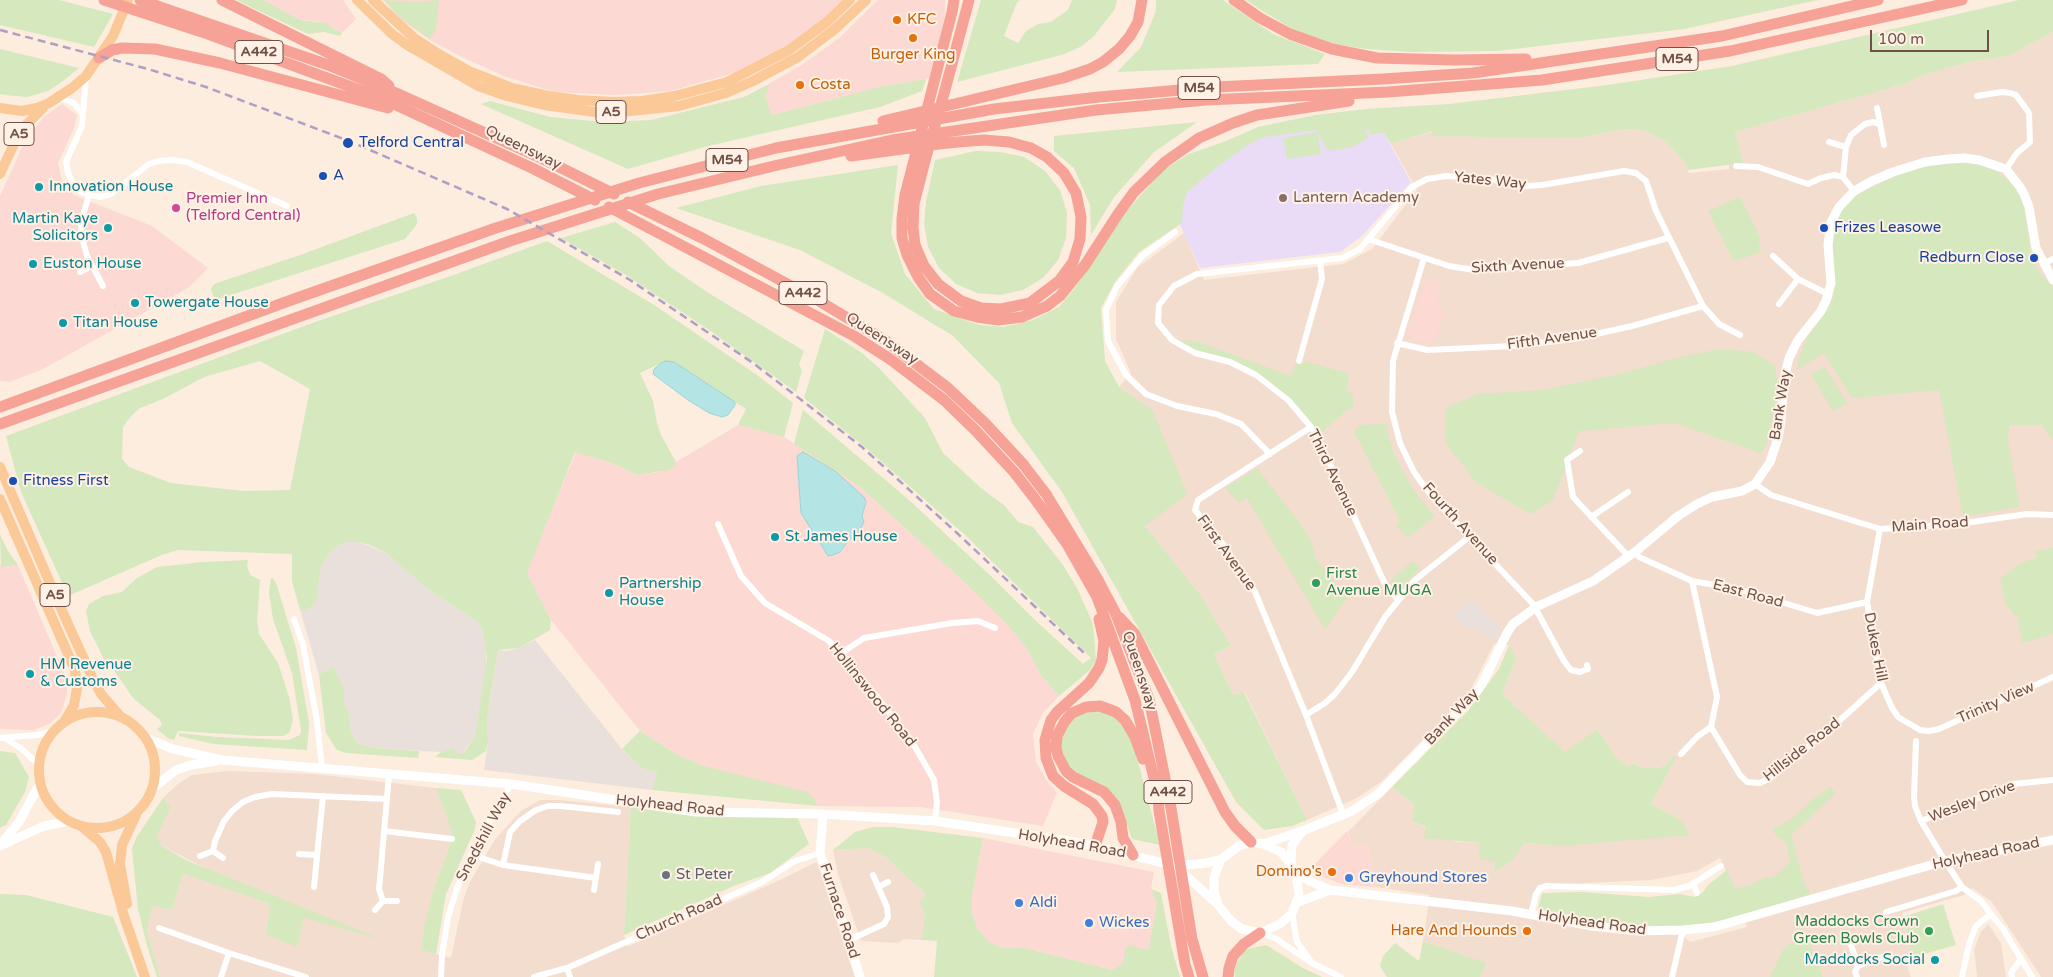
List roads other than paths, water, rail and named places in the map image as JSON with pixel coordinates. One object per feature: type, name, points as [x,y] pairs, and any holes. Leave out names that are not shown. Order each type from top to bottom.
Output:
[{"type":"highway","name":"Queensway","points":[[104,0],[208,34],[320,74],[381,98],[534,169],[681,244],[854,336],[944,400],[976,430],[1014,472],[1067,544],[1100,605],[1136,700],[1158,795],[1159,811],[1185,964],[1189,977]]},
{"type":"highway","name":"Queensway","points":[[140,0],[309,59],[396,92],[541,158],[695,235],[819,301],[886,340],[948,388],[985,422],[1023,464],[1063,520],[1115,612],[1148,699],[1171,808],[1192,939],[1203,977]]},
{"type":"highway","name":"A442","points":[[222,0],[381,79],[396,92]]},
{"type":"highway","name":"M54","points":[[778,165],[984,140],[1008,142],[1031,148],[1046,157],[1064,174],[1076,193],[1081,217],[1080,239],[1072,262],[1059,281],[1030,303],[1001,310],[981,308],[961,301],[938,284],[924,266],[915,245],[913,227],[914,204],[920,158],[932,92],[954,0]]},
{"type":"highway","name":"M54","points":[[969,0],[945,90],[905,194],[902,238],[918,277],[930,294],[954,311],[976,317],[998,320],[1022,317],[1047,306],[1060,296],[1086,265],[1134,192],[1165,162],[1199,138],[1234,122],[1257,115],[1352,100],[1388,92]]},
{"type":"highway","name":"M54","points":[[817,140],[876,123],[1063,78],[1090,69],[1103,62],[1119,49],[1130,36],[1138,22],[1142,0]]},
{"type":"highway","name":"M54","points":[[1234,0],[1260,18],[1290,34],[1332,49],[1377,58],[1464,60],[1583,57]]},
{"type":"highway","name":"M54","points":[[0,407],[294,299],[496,228],[639,184],[728,160],[817,140],[994,109],[1089,98],[1216,86],[1383,79],[1464,73],[1722,36],[1878,0]]},
{"type":"highway","name":"M54","points":[[0,424],[510,241],[658,194],[778,165],[901,139],[1096,110],[1206,100],[1388,92],[1542,80],[1730,51],[1962,0]]},
{"type":"highway","name":"A442","points":[[99,58],[109,49],[138,47],[220,62],[412,113]]},
{"type":"highway","name":"A442","points":[[1067,544],[1071,561],[1098,615],[1104,641],[1104,650],[1102,660],[1095,675],[1051,720],[1044,740],[1044,749],[1049,768],[1058,782],[1092,804],[1102,816],[1104,822],[1095,846]]},
{"type":"highway","name":"A442","points":[[1115,612],[1135,634],[1225,812],[1235,826],[1257,843]]},
{"type":"highway","name":"A442","points":[[1133,855],[1123,838],[1122,822],[1110,797],[1073,776],[1062,764],[1056,747],[1057,736],[1072,713],[1086,707],[1100,706],[1116,712],[1125,720],[1138,746],[1159,811]]},
{"type":"highway","points":[[1228,977],[1233,956],[1244,944],[1260,932]]},
{"type":"main road","points":[[109,49],[128,0]]},
{"type":"main road","name":"A5","points":[[357,0],[392,34],[407,45],[478,86],[506,96],[566,109],[621,112],[679,106],[726,92],[753,81],[798,57],[835,29],[866,0]]},
{"type":"main road","name":"A5","points":[[373,0],[414,38],[437,54],[470,72],[512,88],[548,96],[612,102],[642,101],[675,96],[727,82],[789,50],[827,22],[850,0]]},
{"type":"main road","points":[[0,108],[22,111],[54,100],[87,74],[99,58]]},
{"type":"main road","name":"A5","points":[[0,174],[20,131],[32,117],[54,100]]},
{"type":"main road","name":"A5","points":[[0,467],[92,677],[101,694],[121,717]]},
{"type":"main road","name":"A5","points":[[0,500],[75,670],[77,688],[75,701],[64,722]]},
{"type":"main road","points":[[129,927],[130,918],[120,864],[122,845],[138,811],[152,789],[155,768],[152,753],[146,738],[135,726],[121,717],[98,712],[86,713],[64,722],[54,731],[42,753],[39,765],[40,783],[46,799],[56,812],[80,826],[100,842],[106,852],[129,927],[145,977]]},
{"type":"main road","points":[[80,826],[95,828],[111,826],[126,820],[138,811]]},
{"type":"street","points":[[87,74],[82,126],[66,162],[68,173],[74,185],[81,192],[100,197],[111,194],[149,164],[172,160],[187,162],[287,206]]},
{"type":"street","points":[[1977,96],[2002,92],[2016,95],[2029,113],[2030,142]]},
{"type":"street","points":[[54,100],[74,102],[84,115]]},
{"type":"street","points":[[1876,108],[1884,145]]},
{"type":"street","points":[[1842,178],[1846,147],[1851,136],[1857,129],[1873,122],[1880,124]]},
{"type":"street","points":[[1829,142],[1846,147]]},
{"type":"street","points":[[2030,142],[2037,145]]},
{"type":"street","points":[[2030,142],[2017,153],[2006,169],[2024,194],[2036,248],[2053,280]]},
{"type":"street","name":"Bank Way","points":[[1257,843],[1302,831],[1361,806],[1379,793],[1475,694],[1513,624],[1536,607],[1593,580],[1632,555],[1678,516],[1697,504],[1712,497],[1742,491],[1755,484],[1770,462],[1778,438],[1784,379],[1789,358],[1798,340],[1821,310],[1828,294],[1831,283],[1828,245],[1831,222],[1839,207],[1854,191],[1893,172],[1925,162],[1964,158],[1979,160],[2006,169]]},
{"type":"street","points":[[1736,166],[1758,167],[1808,184],[1834,175],[1842,178],[1854,191]]},
{"type":"street","name":"Yates Way","points":[[1360,249],[1412,187],[1427,179],[1446,176],[1489,179],[1534,186],[1624,171],[1636,173],[1646,181],[1668,238],[1703,306],[1718,324],[1740,335]]},
{"type":"street","points":[[89,195],[81,222],[82,234],[91,266],[103,286]]},
{"type":"street","points":[[1175,232],[1142,256],[1117,286],[1106,310],[1108,341],[1126,375],[1146,394],[1177,406],[1216,414],[1241,424],[1270,454]]},
{"type":"street","name":"Sixth Avenue","points":[[1368,238],[1449,266],[1474,270],[1578,263],[1668,238]]},
{"type":"street","name":"Third Avenue","points":[[1360,249],[1342,258],[1197,274],[1174,286],[1159,305],[1158,323],[1172,340],[1195,353],[1230,362],[1256,375],[1288,400],[1320,442],[1384,582],[1398,600]]},
{"type":"street","points":[[1773,256],[1798,280],[1828,294]]},
{"type":"street","name":"Fourth Avenue","points":[[1424,258],[1393,361],[1392,412],[1400,443],[1414,472],[1432,497],[1536,607],[1564,661],[1571,670],[1580,672],[1588,669],[1587,665]]},
{"type":"street","points":[[2043,264],[2053,259]]},
{"type":"street","points":[[1300,361],[1322,279],[1320,261]]},
{"type":"street","points":[[80,272],[91,266]]},
{"type":"street","points":[[1779,304],[1798,280]]},
{"type":"street","name":"Fifth Avenue","points":[[1397,343],[1427,350],[1513,346],[1574,339],[1632,326],[1703,306]]},
{"type":"street","name":"First Avenue","points":[[1311,428],[1198,500],[1195,510],[1222,543],[1255,592],[1306,715],[1343,814]]},
{"type":"street","name":"East Road","points":[[1580,451],[1567,460],[1573,496],[1591,517],[1632,555],[1692,580],[1738,588],[1816,613],[1866,602]]},
{"type":"street","name":"Main Road","points":[[1755,484],[1771,496],[1880,529],[1958,524],[2027,514],[2053,515]]},
{"type":"street","points":[[1591,517],[1628,492]]},
{"type":"street","name":"Hollinswood Road","points":[[718,524],[741,576],[765,603],[829,641],[878,698],[914,745],[934,780],[937,802],[935,821]]},
{"type":"street","name":"Dukes Hill","points":[[1880,529],[1866,602],[1881,683],[1892,708],[1905,722],[1920,730],[1939,729]]},
{"type":"street","points":[[1306,715],[1325,703],[1346,679],[1385,617],[1398,600],[1432,565],[1469,537]]},
{"type":"street","points":[[1681,754],[1698,736],[1711,727],[1717,697],[1692,580]]},
{"type":"street","points":[[294,619],[303,645],[317,721],[322,768]]},
{"type":"street","points":[[840,654],[864,638],[952,623],[978,621],[995,628]]},
{"type":"street","name":"Trinity View","points":[[1939,729],[2053,677]]},
{"type":"street","name":"Hillside Road","points":[[1711,727],[1745,780],[1750,783],[1760,783],[1788,765],[1881,683]]},
{"type":"street","points":[[3,738],[37,735],[54,731]]},
{"type":"street","points":[[3,738],[22,748],[39,765]]},
{"type":"street","name":"Holyhead Road","points":[[146,738],[173,750],[222,760],[511,784],[696,812],[823,814],[935,821],[1095,846],[1175,866],[1221,859]]},
{"type":"street","points":[[1916,741],[1914,797],[1915,806],[1922,821],[1944,861],[1962,887],[1981,901],[1992,914],[2032,977]]},
{"type":"street","name":"Holyhead Road","points":[[152,789],[176,770],[191,765],[222,760]]},
{"type":"street","points":[[376,910],[383,901],[380,879],[390,774]]},
{"type":"street","name":"Wesley Drive","points":[[1922,821],[2014,784],[2053,780]]},
{"type":"street","points":[[0,846],[19,822],[40,783]]},
{"type":"street","name":"Snedshill Way","points":[[441,977],[442,955],[448,917],[457,888],[472,855],[511,784]]},
{"type":"street","points":[[214,852],[215,841],[224,821],[243,802],[255,797],[272,794],[387,800]]},
{"type":"street","points":[[314,887],[323,796]]},
{"type":"street","points":[[503,865],[510,832],[520,821],[536,810],[548,806],[561,806],[618,812]]},
{"type":"street","name":"Furnace Road","points":[[823,814],[820,853],[860,977]]},
{"type":"street","points":[[0,846],[44,826],[70,821]]},
{"type":"street","points":[[384,831],[452,838]]},
{"type":"street","points":[[1291,864],[1292,845],[1302,831]]},
{"type":"street","name":"Holyhead Road","points":[[1330,890],[1531,914],[1592,926],[1638,931],[1683,930],[1714,927],[1944,861],[2053,840]]},
{"type":"street","points":[[1260,932],[1280,924],[1294,907],[1299,896],[1296,875],[1291,864],[1281,852],[1257,843],[1239,846],[1221,859],[1214,877],[1214,890],[1218,905],[1224,914],[1242,928],[1275,938],[1312,964],[1341,977]]},
{"type":"street","points":[[200,856],[214,852],[223,858]]},
{"type":"street","name":"Church Road","points":[[534,977],[567,968],[762,882],[795,861],[820,853]]},
{"type":"street","points":[[299,854],[317,855]]},
{"type":"street","points":[[472,855],[503,865],[596,878]]},
{"type":"street","points":[[594,890],[598,864]]},
{"type":"street","name":"Holyhead Road","points":[[1175,866],[1194,881],[1218,905]]},
{"type":"street","points":[[1531,914],[1536,894],[1540,888],[1547,886],[1674,890],[1693,884],[1721,866]]},
{"type":"street","points":[[849,940],[884,924],[888,917],[887,908],[873,875]]},
{"type":"street","points":[[1296,875],[1330,890]]},
{"type":"street","points":[[878,886],[888,882]]},
{"type":"street","points":[[1693,884],[1697,893]]},
{"type":"street","points":[[1886,912],[1956,891],[1962,887]]},
{"type":"street","points":[[1294,907],[1330,890]]},
{"type":"street","points":[[383,901],[397,901]]},
{"type":"street","points":[[1294,907],[1297,942],[1312,964]]},
{"type":"street","points":[[1962,977],[1969,944],[1976,926],[1992,914]]},
{"type":"street","points":[[159,928],[229,953],[306,977]]},
{"type":"street","points":[[1672,977],[1683,930]]},
{"type":"street","points":[[1851,945],[1858,966]]},
{"type":"street","points":[[221,977],[229,953]]},
{"type":"street","points":[[1857,977],[1855,972],[1858,966],[1885,956]]},
{"type":"street","points":[[2012,977],[2011,973],[2021,959]]},
{"type":"street","points":[[567,968],[570,977]]},
{"type":"water","points":[[666,361],[674,362],[735,402],[728,415],[722,417],[709,413],[653,374],[654,369]]},
{"type":"water","points":[[803,452],[835,471],[864,497],[866,502],[862,516],[864,522],[857,534],[848,541],[840,552],[833,555],[828,556],[801,513],[797,456]]},
{"type":"railway","points":[[0,30],[148,69],[206,87],[349,141],[507,209],[630,280],[753,363],[791,392],[862,447],[957,533],[1084,653]]},
{"type":"place","name":"KFC","points":[[897,20]]},
{"type":"place","name":"Burger King","points":[[913,38]]},
{"type":"place","name":"Costa","points":[[800,85]]},
{"type":"place","name":"Telford Central","points":[[348,143]]},
{"type":"place","name":"A","points":[[323,176]]},
{"type":"place","name":"Innovation House","points":[[39,187]]},
{"type":"place","name":"Lantern Academy","points":[[1283,198]]},
{"type":"place","name":"Premier Inn (Telford Central)","points":[[176,208]]},
{"type":"place","name":"Martin Kaye Solicitors","points":[[108,228]]},
{"type":"place","name":"Frizes Leasowe","points":[[1824,228]]},
{"type":"place","name":"Redburn Close","points":[[2034,258]]},
{"type":"place","name":"Euston House","points":[[33,264]]},
{"type":"place","name":"Towergate House","points":[[135,303]]},
{"type":"place","name":"Titan House","points":[[63,323]]},
{"type":"place","name":"Fitness First","points":[[13,481]]},
{"type":"place","name":"St James House","points":[[775,537]]},
{"type":"place","name":"First Avenue MUGA","points":[[1316,583]]},
{"type":"place","name":"Partnership House","points":[[609,593]]},
{"type":"place","name":"HM Revenue & Customs","points":[[30,674]]},
{"type":"place","name":"Domino's","points":[[1332,872]]},
{"type":"place","name":"St Peter","points":[[666,875]]},
{"type":"place","name":"Greyhound Stores","points":[[1349,878]]},
{"type":"place","name":"Aldi","points":[[1019,903]]},
{"type":"place","name":"Wickes","points":[[1089,923]]},
{"type":"place","name":"Hare And Hounds","points":[[1527,931]]},
{"type":"place","name":"Maddocks Crown Green Bowls Club","points":[[1929,931]]},
{"type":"place","name":"Maddocks Social","points":[[1935,960]]}]
